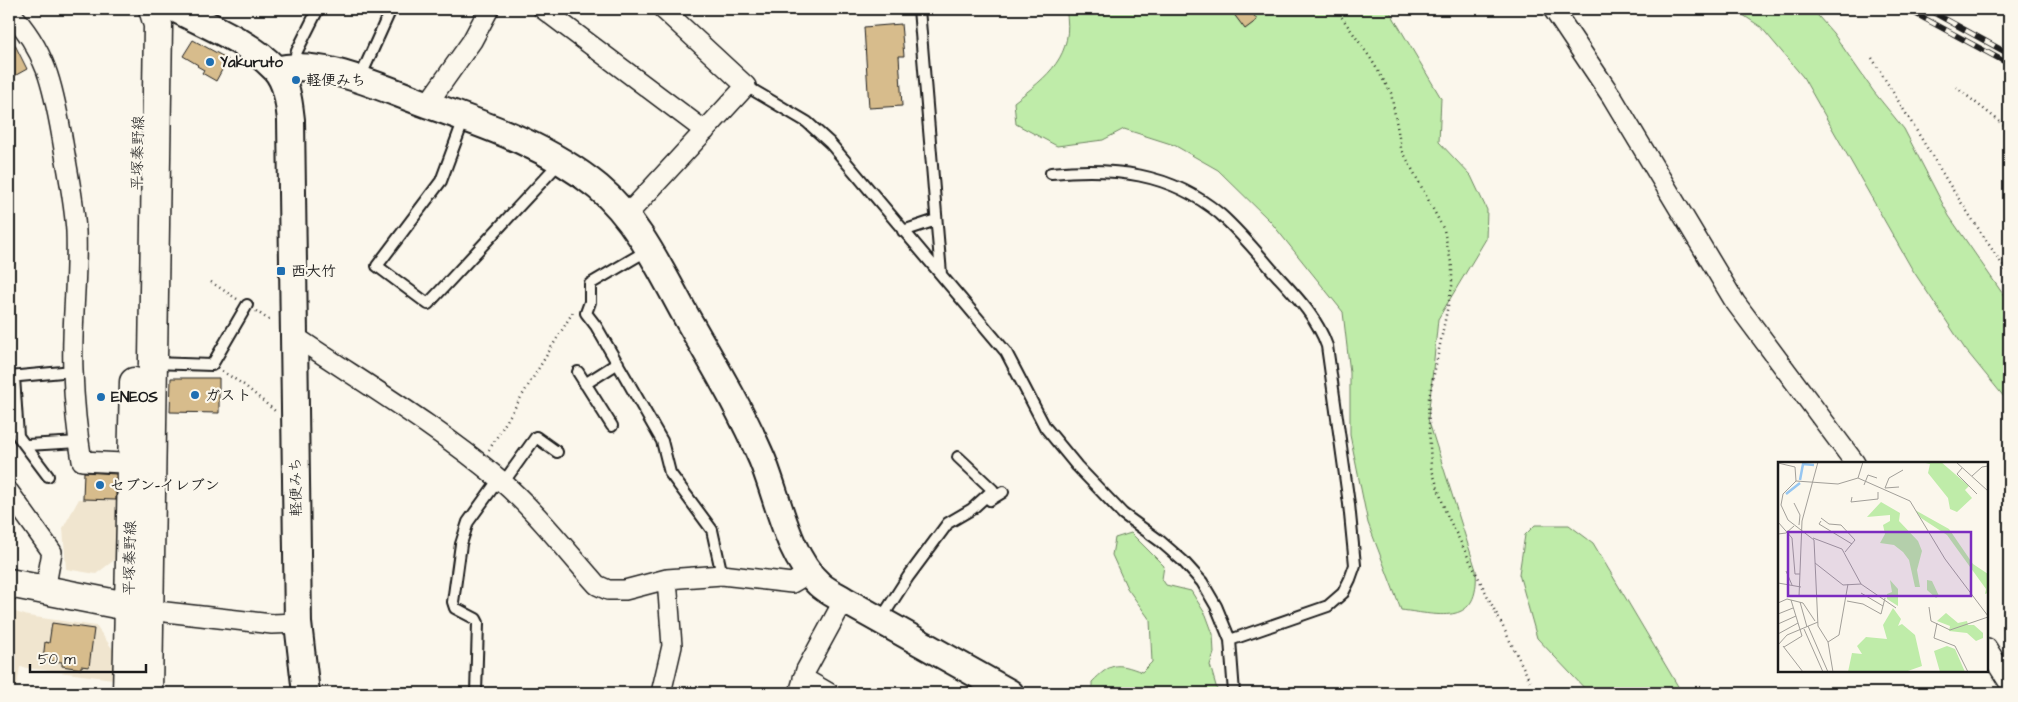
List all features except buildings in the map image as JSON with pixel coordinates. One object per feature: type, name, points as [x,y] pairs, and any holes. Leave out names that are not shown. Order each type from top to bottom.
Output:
[{"type":"main road","name":"平塚秦野線","points":[[138,608],[141,464],[140,17],[144,9]]},
{"type":"main road","name":"平塚秦野線","points":[[141,464],[152,363],[158,25],[153,9]]},
{"type":"main road","points":[[9,583],[138,608]]},
{"type":"main road","points":[[127,693],[138,608]]},
{"type":"main road","points":[[138,608],[148,693]]},
{"type":"street","points":[[430,105],[434,96],[472,41],[489,9]]},
{"type":"street","points":[[543,9],[705,131]]},
{"type":"street","points":[[626,216],[746,86],[663,9]]},
{"type":"street","points":[[1553,9],[1612,97],[1735,302],[1854,462]]},
{"type":"street","points":[[9,11],[37,46],[47,67],[54,92],[76,231],[72,371],[82,461],[141,464]]},
{"type":"street","name":"軽便みち","points":[[184,11],[284,68],[292,120],[285,330],[295,428],[298,623],[306,693]]},
{"type":"street","points":[[284,68],[319,67],[523,139],[562,161],[599,187],[626,216],[649,250],[741,413],[762,460],[794,547],[809,573],[820,586],[1010,693]]},
{"type":"street","points":[[285,330],[449,440],[501,481],[536,515],[597,585],[608,590],[625,590],[667,579],[722,576],[792,583],[809,573]]},
{"type":"street","points":[[9,492],[52,552],[45,590]]},
{"type":"street","points":[[661,693],[672,646],[667,579]]},
{"type":"street","points":[[830,693],[801,686],[844,600]]},
{"type":"street","points":[[138,608],[272,624],[298,623]]},
{"type":"street","points":[[1988,650],[2009,683]]},
{"type":"lane","points":[[284,68],[297,51],[318,9]]},
{"type":"lane","points":[[359,80],[391,9]]},
{"type":"lane","points":[[919,9],[941,274]]},
{"type":"lane","points":[[746,86],[807,122],[830,143],[1006,352],[1045,427],[1077,466],[1123,514],[1160,541],[1183,561],[1202,582],[1216,606],[1230,640],[1234,693]]},
{"type":"lane","points":[[465,118],[441,181],[377,266],[428,304],[562,161]]},
{"type":"lane","points":[[1051,173],[1121,171],[1149,177],[1176,188],[1207,205],[1236,230],[1311,313],[1328,346],[1349,504],[1355,565],[1343,593],[1328,606],[1230,640]]},
{"type":"lane","points":[[904,231],[936,220]]},
{"type":"lane","points":[[649,250],[590,284],[590,302],[586,312],[618,363],[662,441],[670,474],[712,530],[722,576]]},
{"type":"lane","points":[[152,363],[212,365],[247,305]]},
{"type":"lane","points":[[585,384],[618,363]]},
{"type":"lane","points":[[48,476],[27,445],[18,436],[12,377],[72,371]]},
{"type":"lane","points":[[578,372],[612,426]]},
{"type":"lane","points":[[476,693],[478,623],[476,619],[455,608],[454,602],[461,544],[468,522],[536,437],[557,452]]},
{"type":"lane","points":[[27,445],[79,442]]},
{"type":"lane","points":[[881,620],[913,570],[948,524],[972,509],[993,490],[958,457]]},
{"type":"lane","points":[[986,496],[990,500],[1003,492]]},
{"type":"path","points":[[1336,9],[1371,59],[1391,93],[1401,148],[1444,230],[1452,267],[1452,286],[1428,403],[1431,467],[1446,513],[1536,693]]},
{"type":"path","points":[[1872,58],[1951,187],[2009,275]]},
{"type":"path","points":[[1956,88],[2009,129]]},
{"type":"path","points":[[211,282],[285,330]]},
{"type":"path","points":[[480,464],[575,309]]},
{"type":"path","points":[[212,365],[244,385],[295,428]]},
{"type":"path","points":[[85,693],[88,688],[93,693]]},
{"type":"shaded area","points":[[83,470],[117,470],[117,558],[96,574],[66,569],[63,528],[79,499],[82,499]]},
{"type":"shaded area","points":[[9,610],[28,616],[96,626],[114,651],[113,679],[20,667],[17,686],[9,686]]},
{"type":"green space","points":[[1066,9],[1389,10],[1441,98],[1439,142],[1471,176],[1487,210],[1486,239],[1438,319],[1428,419],[1476,570],[1476,588],[1472,601],[1465,609],[1443,615],[1401,610],[1368,523],[1350,435],[1350,373],[1343,312],[1270,221],[1218,170],[1174,145],[1124,129],[1103,140],[1057,146],[1016,124],[1014,102],[1048,74],[1062,52],[1068,25]]},
{"type":"green space","points":[[1734,9],[1812,9],[1833,33],[1874,92],[1904,129],[1949,216],[2009,303],[2009,403],[1965,349],[1912,269],[1803,77],[1761,27]]},
{"type":"green space","points":[[1535,525],[1569,525],[1593,543],[1682,693],[1589,693],[1537,638],[1519,574],[1525,535]]},
{"type":"green space","points":[[1131,533],[1164,566],[1162,579],[1166,585],[1191,591],[1206,615],[1213,634],[1214,653],[1210,665],[1218,693],[1092,693],[1092,682],[1109,668],[1120,666],[1142,672],[1152,662],[1150,620],[1127,588],[1112,555],[1115,538]]},
{"type":"railway","points":[[1907,9],[2009,64]]},
{"type":"railway","points":[[1927,9],[2009,54]]},
{"type":"place","name":"Yakuruto","points":[[210,62]]},
{"type":"place","name":"軽便みち","points":[[296,80]]},
{"type":"place","name":"西大竹","points":[[281,271]]},
{"type":"place","name":"ガスト","points":[[195,395]]},
{"type":"place","name":"ENEOS","points":[[101,397]]},
{"type":"place","name":"セブン-イレブン","points":[[100,485]]}]
